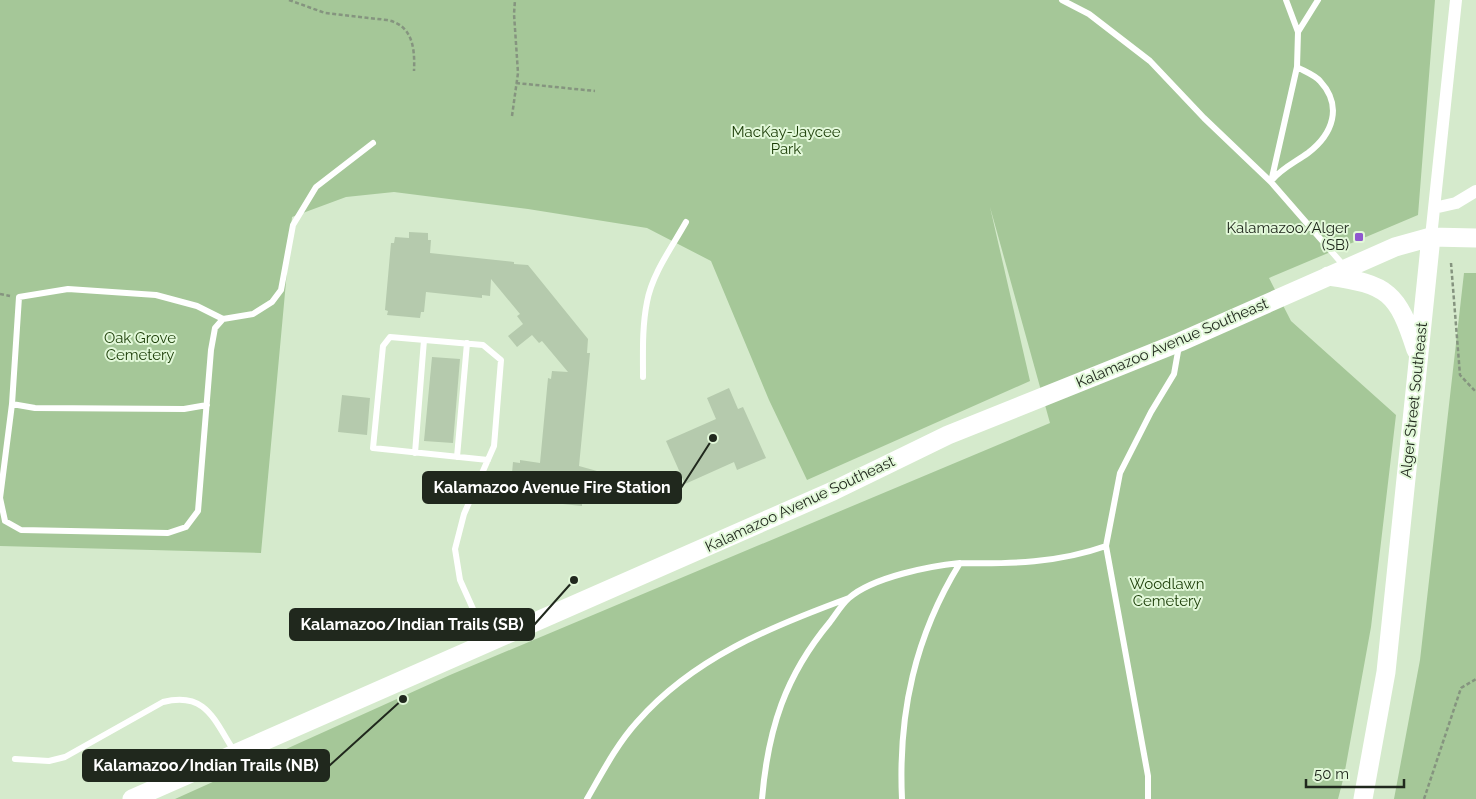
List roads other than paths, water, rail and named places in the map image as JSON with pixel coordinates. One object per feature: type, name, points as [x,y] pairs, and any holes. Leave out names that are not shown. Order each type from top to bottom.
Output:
[{"type":"main road","name":"Kalamazoo Avenue Southeast","points":[[132,799],[489,644],[824,495],[948,435],[1180,342],[1395,247],[1432,237],[1476,238]]},
{"type":"main road","name":"Alger Street Southeast","points":[[1363,799],[1386,672],[1432,237]]},
{"type":"main road","points":[[1327,276],[1372,284],[1391,297],[1400,306],[1406,318],[1419,359]]},
{"type":"street","name":"Alger Street Southeast","points":[[1432,237],[1456,0]]},
{"type":"street","points":[[1434,208],[1456,203],[1476,191]]},
{"type":"lane","points":[[1062,0],[1089,14],[1150,62],[1271,182],[1345,268]]},
{"type":"lane","points":[[1271,182],[1297,67],[1298,32],[1286,0]]},
{"type":"lane","points":[[1298,32],[1318,0]]},
{"type":"lane","points":[[1271,182],[1282,168],[1309,152],[1328,131],[1334,118],[1334,103],[1320,80],[1297,67]]},
{"type":"lane","points":[[223,319],[215,328],[211,350],[198,511],[186,528],[168,532],[21,530],[5,521],[0,498],[12,404],[19,298],[68,289],[156,295],[196,306],[223,319],[253,314],[272,302],[281,290],[293,225],[316,188],[373,143]]},
{"type":"lane","points":[[643,377],[643,342],[647,301],[658,272],[686,222]]},
{"type":"lane","points":[[488,460],[373,448],[383,346],[390,337],[483,345],[501,360],[494,446],[488,460],[464,514],[455,549],[460,580],[489,644]]},
{"type":"lane","points":[[415,453],[424,340]]},
{"type":"lane","points":[[1148,799],[1148,776],[1106,546],[1120,474],[1151,412],[1174,374],[1180,342]]},
{"type":"lane","points":[[457,457],[467,343]]},
{"type":"lane","points":[[12,404],[35,408],[184,409],[207,405]]},
{"type":"lane","points":[[587,799],[636,723],[673,685],[726,649],[784,622],[850,598],[876,584],[926,566],[960,563],[1010,564],[1051,561],[1106,546]]},
{"type":"lane","points":[[902,799],[901,769],[904,715],[918,654],[929,622],[960,563]]},
{"type":"lane","points":[[762,799],[766,757],[779,705],[807,649],[850,598]]},
{"type":"lane","points":[[16,759],[49,762],[65,757],[163,702],[178,698],[196,701],[209,712],[236,754]]},
{"type":"place","name":"Kalamazoo/Alger (SB)","points":[[1359,237]]},
{"type":"place","name":"Kalamazoo Avenue Fire Station","points":[[713,438]]},
{"type":"place","name":"Kalamazoo/Indian Trails (SB)","points":[[574,580]]},
{"type":"place","name":"Kalamazoo/Indian Trails (NB)","points":[[403,699]]},
{"type":"park label","name":"MacKay-Jaycee Park","points":[[786,140]]},
{"type":"park label","name":"Oak Grove Cemetery","points":[[140,346]]},
{"type":"park label","name":"Woodlawn Cemetery","points":[[1167,592]]}]
